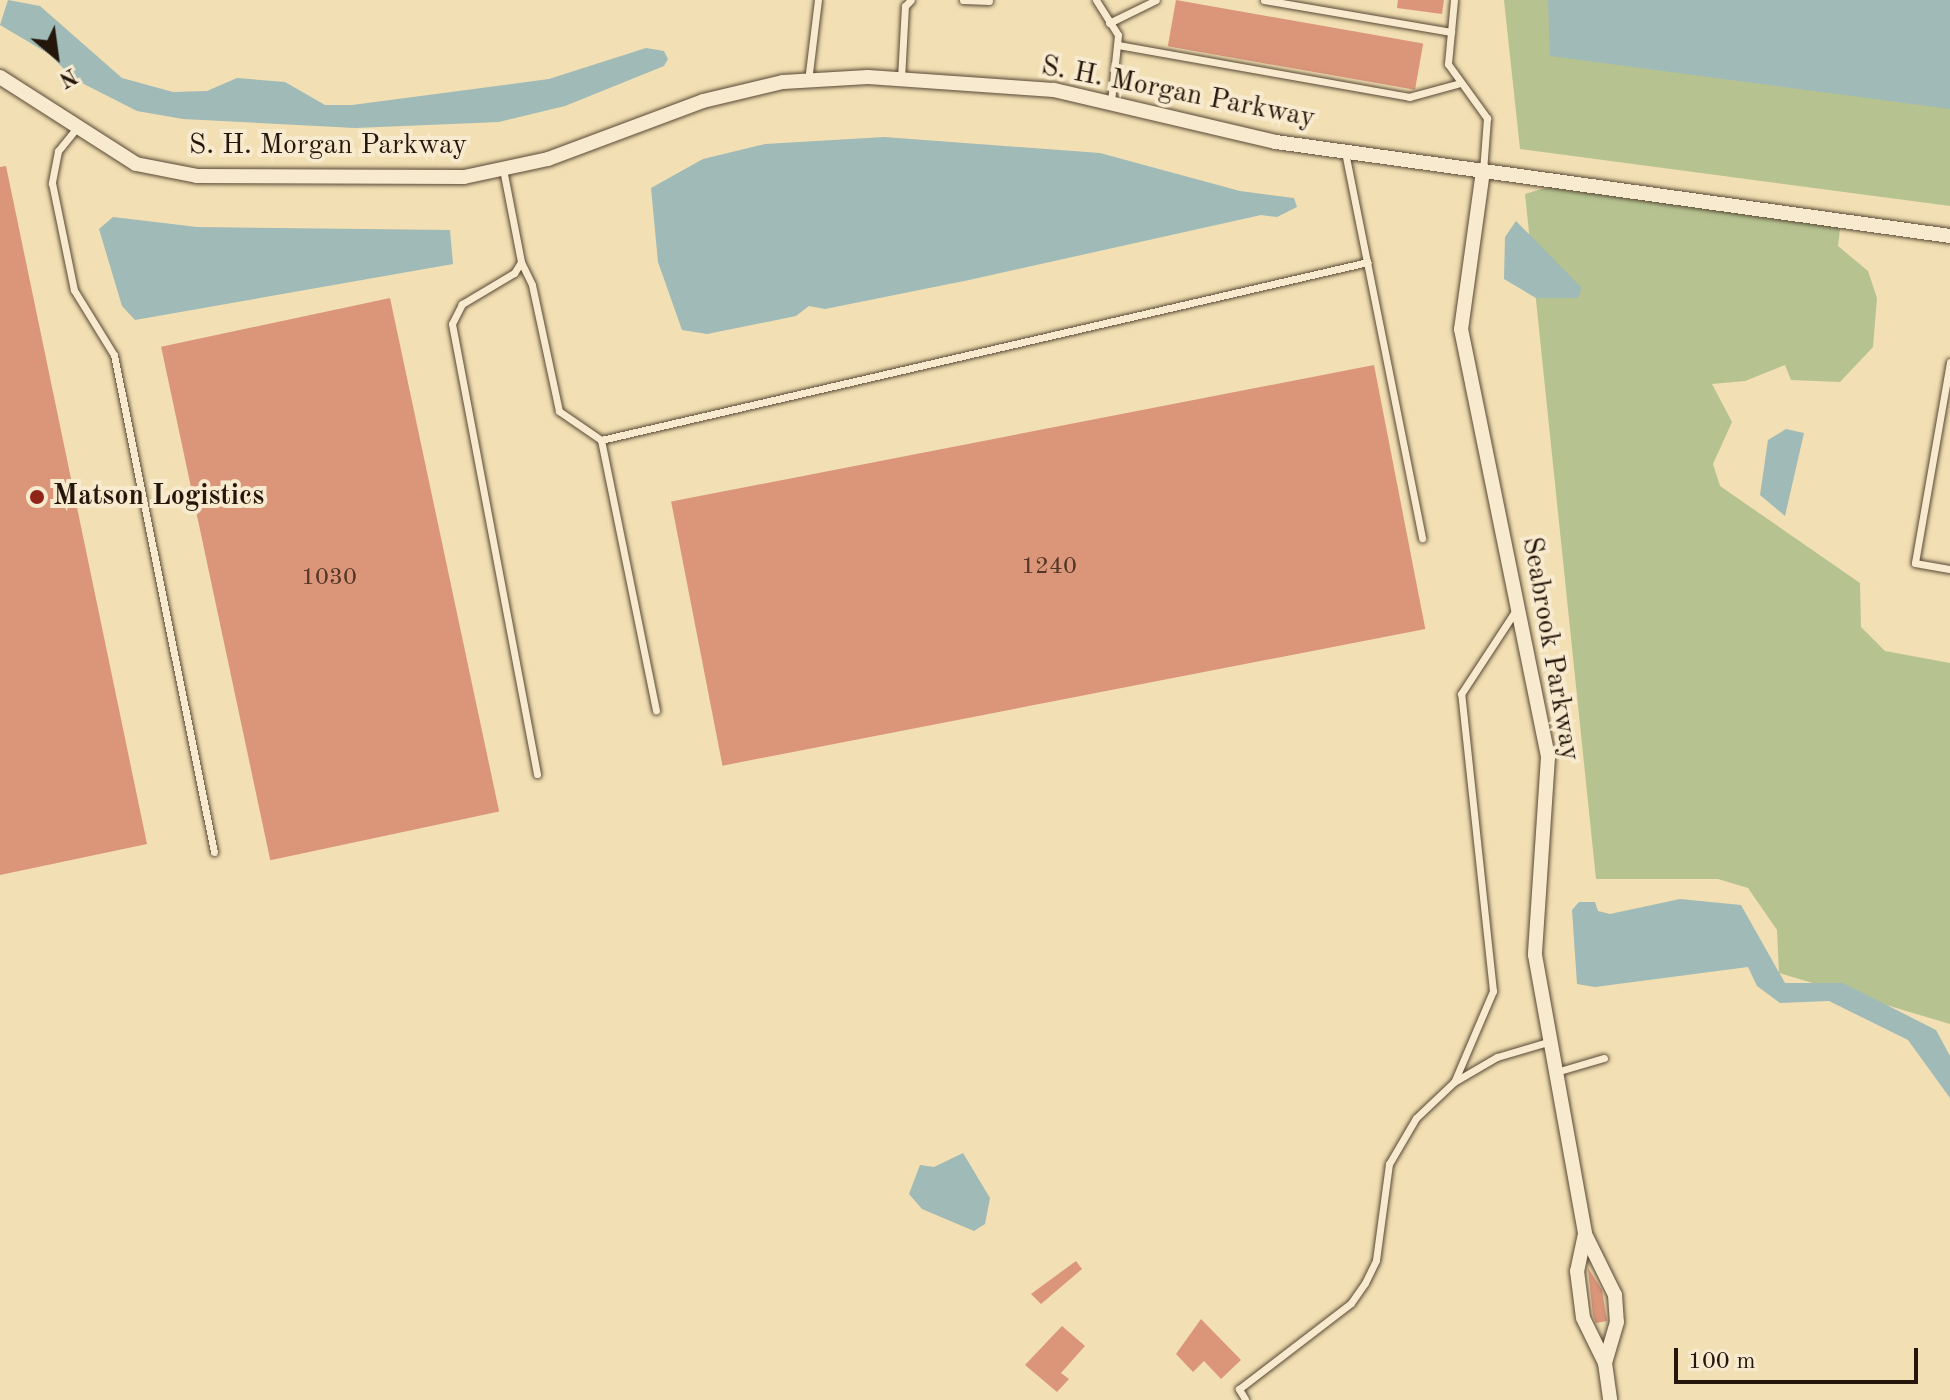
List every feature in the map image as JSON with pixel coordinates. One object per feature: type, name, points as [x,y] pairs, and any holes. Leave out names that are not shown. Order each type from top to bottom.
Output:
[{"type":"street","name":"S. H. Morgan Parkway","points":[[0,77],[75,130],[136,164],[197,176],[464,177],[548,159],[703,101],[808,81],[901,79],[1054,90],[1276,142],[1950,236]]},
{"type":"street","name":"Seabrook Parkway","points":[[1483,171],[1461,329],[1548,757],[1535,955],[1585,1234],[1615,1295],[1617,1322],[1605,1363]]},
{"type":"street","name":"Seabrook Parkway","points":[[1585,1234],[1577,1271],[1583,1318],[1605,1363],[1610,1400]]},
{"type":"lane","points":[[808,81],[818,0]]},
{"type":"lane","points":[[901,79],[905,6],[911,0]]},
{"type":"lane","points":[[963,0],[989,1]]},
{"type":"lane","points":[[1096,0],[1118,45],[1111,102]]},
{"type":"lane","points":[[1109,23],[1156,0]]},
{"type":"lane","points":[[1264,0],[1451,32]]},
{"type":"lane","points":[[1454,0],[1448,64],[1457,84],[1487,118],[1483,171]]},
{"type":"lane","points":[[1118,45],[1409,97],[1457,84]]},
{"type":"lane","points":[[75,130],[58,151],[52,183],[74,290],[114,355],[214,852]]},
{"type":"lane","points":[[1345,152],[1422,538]]},
{"type":"lane","points":[[503,169],[521,262],[532,285],[559,411],[601,440],[656,710]]},
{"type":"lane","points":[[521,262],[514,273],[462,304],[452,324],[537,774]]},
{"type":"lane","points":[[601,440],[1368,262]]},
{"type":"lane","points":[[1950,362],[1915,563],[1950,569]]},
{"type":"lane","points":[[1454,1082],[1493,991],[1461,694],[1518,607]]},
{"type":"lane","points":[[1245,1399],[1239,1389],[1351,1303],[1365,1283],[1376,1260],[1389,1164],[1416,1118],[1454,1082],[1497,1057],[1551,1041]]},
{"type":"lane","points":[[1556,1072],[1604,1058]]},
{"type":"green space","points":[[1504,0],[1950,0],[1950,206],[1520,149]]},
{"type":"green space","points":[[1566,182],[1841,220],[1838,246],[1868,271],[1877,298],[1873,347],[1840,382],[1791,380],[1785,365],[1745,381],[1712,384],[1732,422],[1713,464],[1720,486],[1860,583],[1861,627],[1885,651],[1950,663],[1950,1024],[1779,973],[1777,930],[1748,888],[1718,879],[1596,879],[1525,194]]},
{"type":"water","points":[[8,0],[40,6],[122,78],[173,92],[207,91],[237,78],[285,82],[325,105],[352,105],[549,79],[646,48],[664,51],[668,59],[664,66],[565,106],[499,122],[355,128],[183,119],[137,111],[74,79],[49,54],[0,25]]},
{"type":"water","points":[[1548,0],[1950,0],[1950,109],[1550,56]]},
{"type":"water","points":[[884,137],[1100,153],[1240,191],[1294,198],[1297,207],[1277,217],[1261,215],[969,280],[825,309],[809,306],[796,316],[707,334],[682,330],[658,262],[651,188],[703,159],[765,144]]},
{"type":"water","points":[[113,217],[197,227],[450,230],[453,264],[135,320],[122,306],[99,229]]},
{"type":"water","points":[[1516,221],[1582,288],[1578,298],[1536,298],[1504,279],[1505,237]]},
{"type":"water","points":[[1786,429],[1804,433],[1785,516],[1760,495],[1768,440]]},
{"type":"water","points":[[1680,899],[1741,905],[1785,983],[1843,983],[1936,1030],[1950,1056],[1950,1098],[1908,1040],[1829,1001],[1780,1003],[1757,986],[1748,967],[1595,987],[1577,984],[1572,910],[1579,902],[1595,902],[1598,911],[1610,914]]},
{"type":"water","points":[[963,1153],[990,1198],[985,1224],[974,1231],[922,1209],[909,1194],[920,1165],[934,1167]]},
{"type":"building","points":[[1176,0],[1423,44],[1415,90],[1168,46]]},
{"type":"building","points":[[1398,0],[1444,0],[1442,14],[1397,8]]},
{"type":"building","name":"Matson Logistics","points":[[6,166],[147,844],[0,875],[0,167]]},
{"type":"building","points":[[390,298],[499,812],[270,860],[161,347]]},
{"type":"building","points":[[1374,365],[1425,629],[722,766],[671,502]]},
{"type":"building","points":[[1076,1261],[1082,1269],[1041,1304],[1031,1294]]},
{"type":"building","points":[[1588,1268],[1602,1290],[1607,1321],[1596,1323],[1593,1315]]},
{"type":"building","points":[[1201,1319],[1241,1360],[1221,1379],[1204,1361],[1193,1372],[1176,1354]]},
{"type":"building","points":[[1062,1326],[1085,1346],[1061,1373],[1069,1379],[1057,1392],[1025,1365]]},
{"type":"place","name":"Matson Logistics","points":[[37,497]]}]
